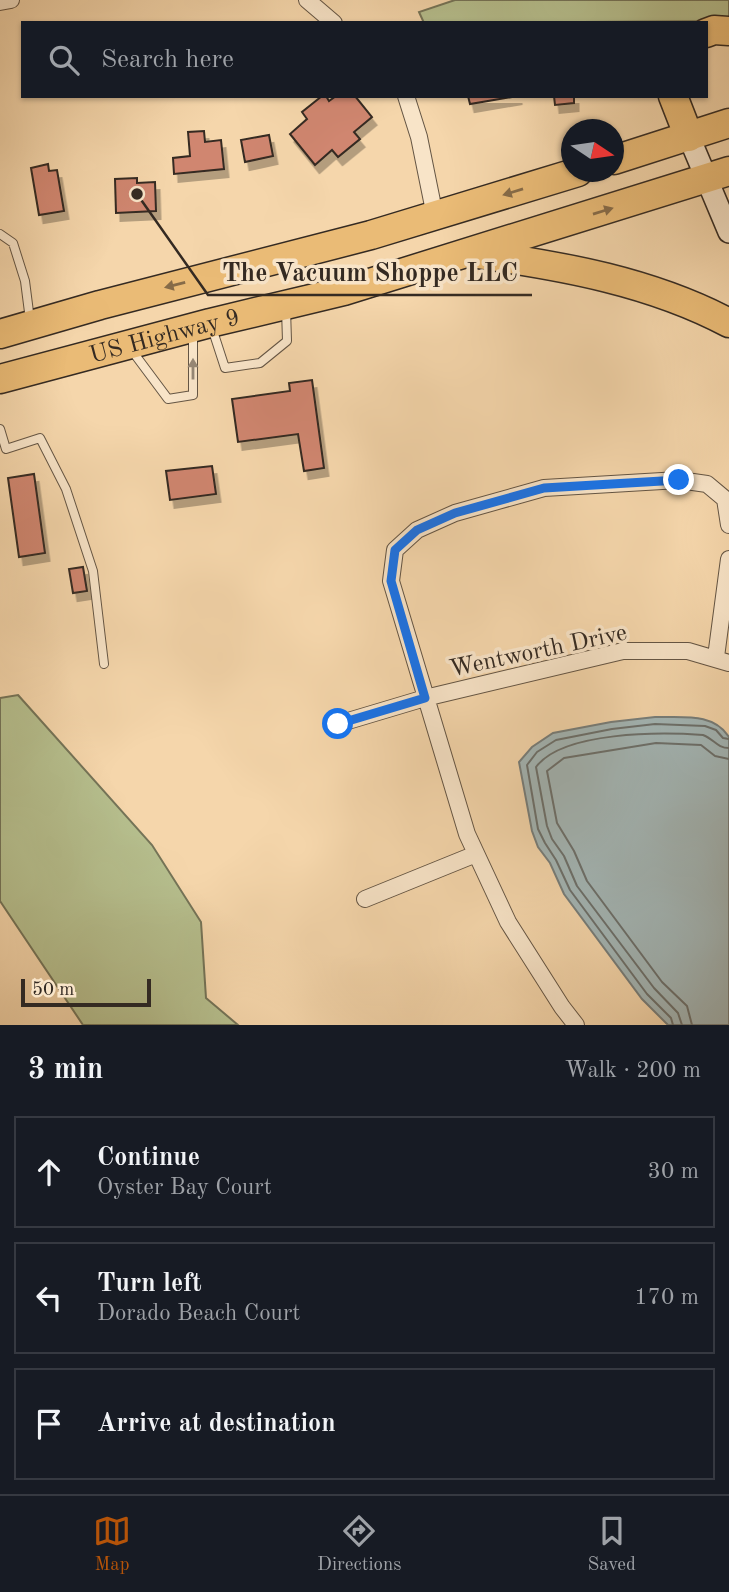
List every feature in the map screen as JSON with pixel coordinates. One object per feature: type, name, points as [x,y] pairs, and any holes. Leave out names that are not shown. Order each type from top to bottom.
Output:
[{"type":"highway","points":[[708,33],[729,31]]},
{"type":"highway","points":[[674,98],[689,137]]},
{"type":"highway","points":[[624,157],[729,123]]},
{"type":"highway","name":"US Highway 9","points":[[0,379],[405,274],[718,175]]},
{"type":"highway","name":"US Highway 9","points":[[0,334],[31,327],[100,304],[371,235],[561,177]]},
{"type":"highway","points":[[468,253],[554,265],[693,304],[729,323]]},
{"type":"highway","points":[[693,304],[729,298]]},
{"type":"main road","points":[[689,137],[718,175],[729,232]]},
{"type":"street","points":[[0,2],[11,0]]},
{"type":"street","points":[[307,0],[328,18],[334,0]]},
{"type":"street","points":[[407,98],[419,137],[435,216]]},
{"type":"street","points":[[338,724],[425,698],[391,581],[395,550],[417,530],[455,513],[544,488],[679,480],[707,484],[725,499],[729,525]]},
{"type":"street","points":[[722,660],[729,559]]},
{"type":"street","name":"Wentworth Drive","points":[[576,1025],[508,922],[476,854],[467,834],[425,698],[623,651],[688,651],[722,660]]},
{"type":"street","points":[[365,899],[476,854]]},
{"type":"lane","points":[[0,234],[13,243],[25,281],[31,327]]},
{"type":"lane","points":[[201,326],[225,368],[260,363],[287,341],[286,306]]},
{"type":"lane","points":[[129,346],[168,399],[193,395],[201,326]]},
{"type":"lane","points":[[0,429],[6,449],[40,438],[66,489],[93,571],[104,664]]},
{"type":"green space","points":[[455,0],[729,0],[729,21],[423,21],[419,12]]},
{"type":"green space","points":[[18,695],[152,845],[201,922],[206,998],[238,1025],[83,1025],[0,901],[0,698]]},
{"type":"water","points":[[655,717],[706,720],[714,723],[729,737],[729,1025],[668,1025],[642,999],[564,894],[532,831],[519,762],[532,747],[553,733]]},
{"type":"building","points":[[320,98],[327,98],[329,101],[333,98],[357,98],[372,117],[354,132],[360,139],[338,157],[332,150],[315,165],[290,134],[307,119],[302,112]]},
{"type":"building","points":[[468,98],[506,98],[470,104]]},
{"type":"building","points":[[554,98],[574,98],[574,103],[555,105]]},
{"type":"building","points":[[204,131],[205,142],[221,140],[224,169],[174,174],[173,158],[190,156],[188,132]]},
{"type":"building","points":[[269,135],[273,156],[245,162],[241,140]]},
{"type":"building","points":[[48,164],[49,171],[57,170],[64,211],[39,215],[31,168]]},
{"type":"building","points":[[137,178],[137,183],[155,182],[156,211],[116,213],[115,179]]},
{"type":"building","points":[[312,380],[324,468],[304,471],[298,434],[238,442],[232,399],[290,391],[289,383]]},
{"type":"building","points":[[212,466],[216,494],[170,500],[166,471]]},
{"type":"building","points":[[34,474],[45,553],[19,557],[8,478]]},
{"type":"building","points":[[83,567],[87,591],[73,593],[69,569]]},
{"type":"place","name":"The Vacuum Shoppe LLC","points":[[137,194]]},
{"type":"route","points":[[338,724],[425,698],[391,581],[395,550],[417,530],[455,513],[544,488],[679,480]]}]
